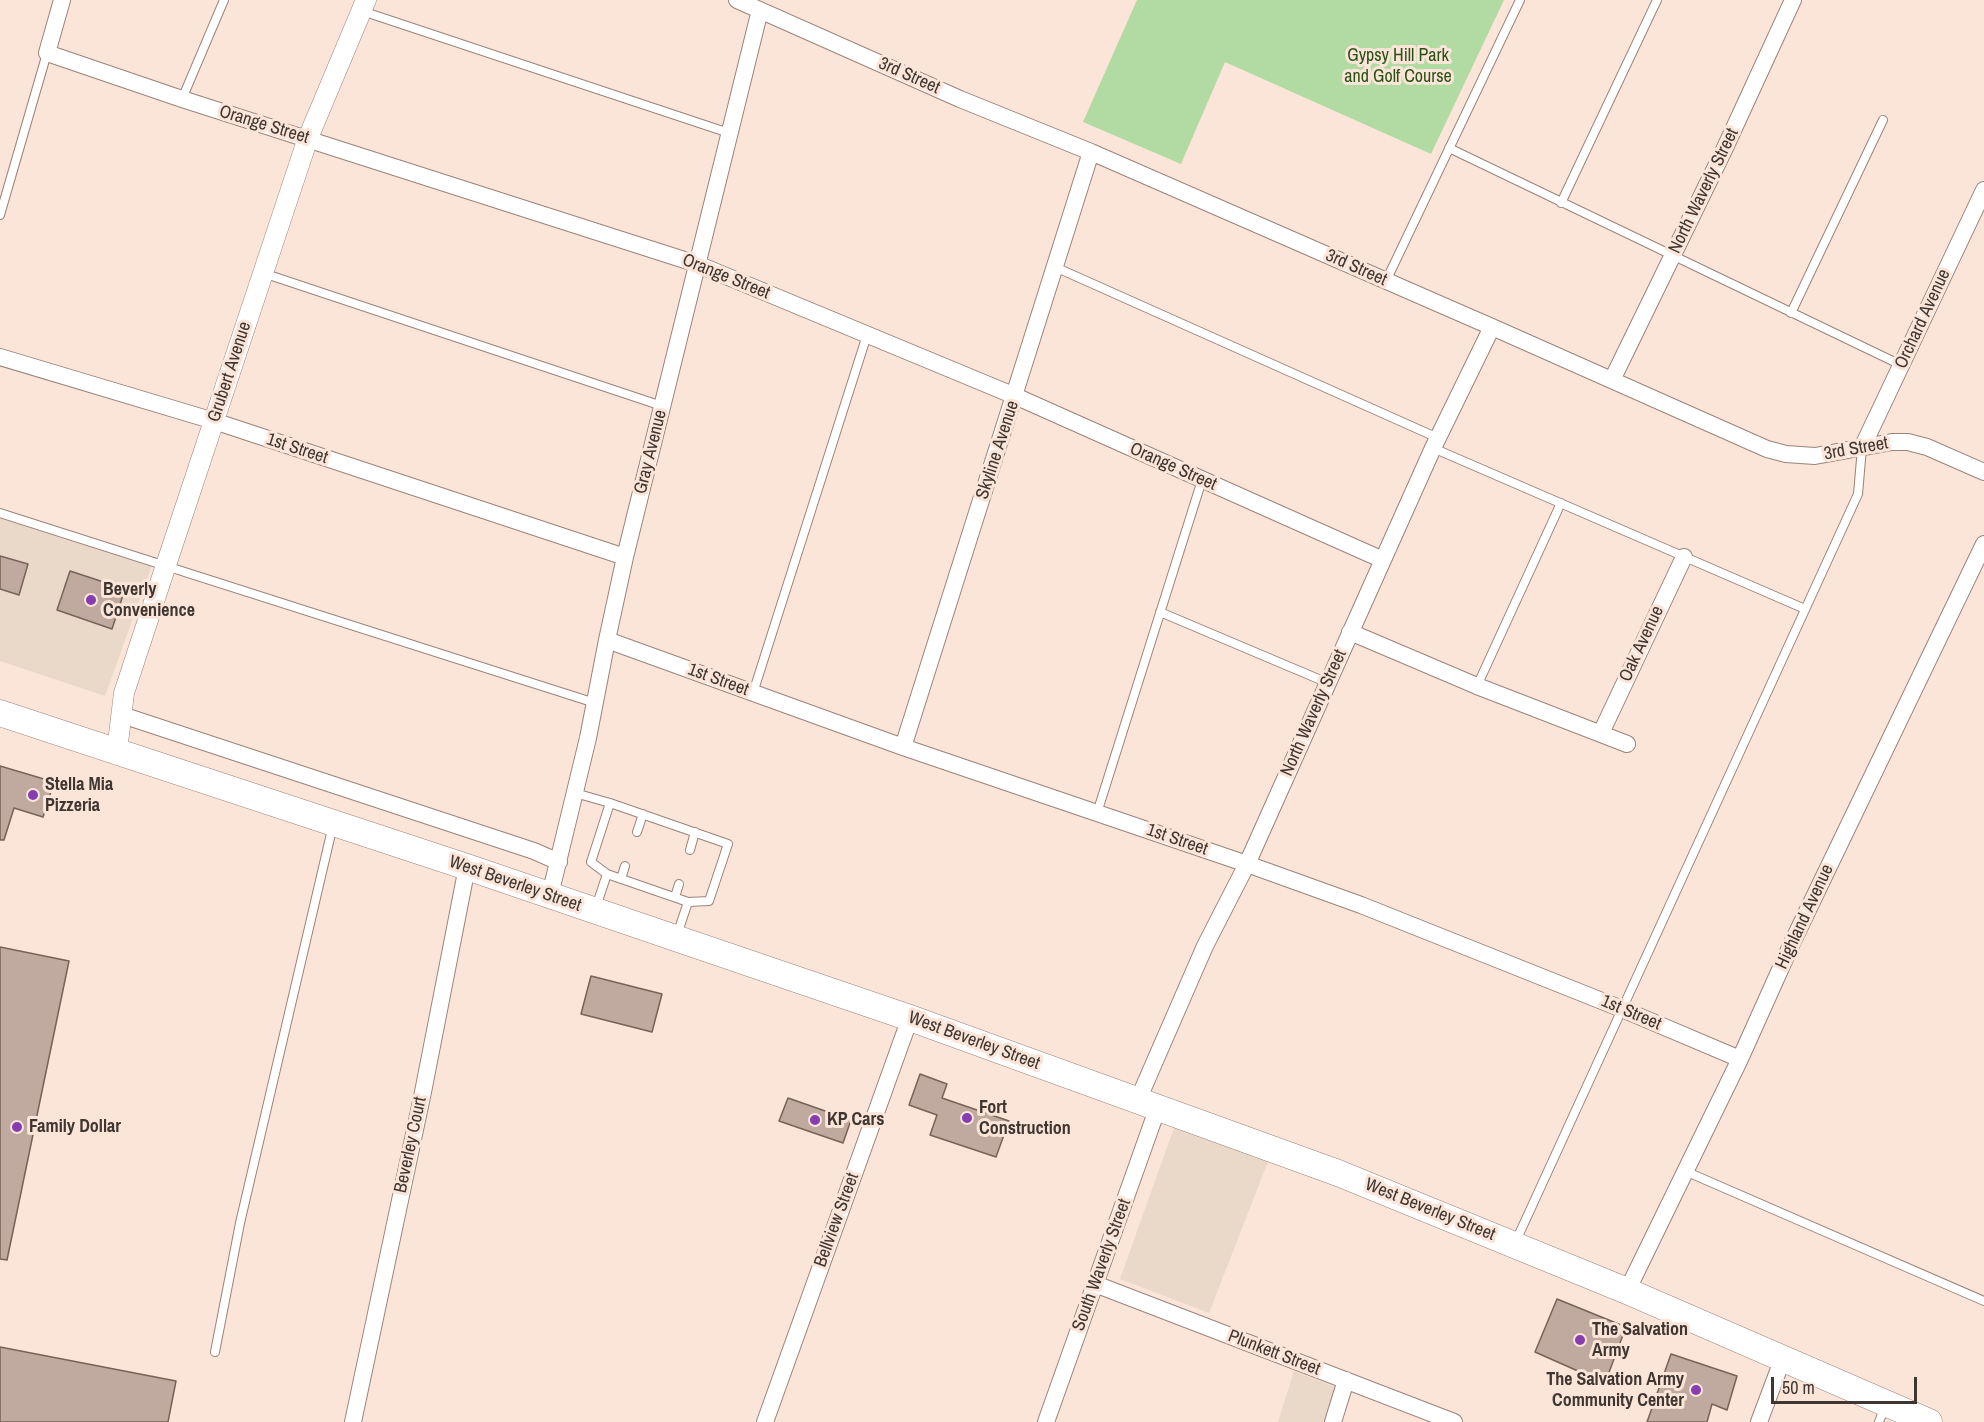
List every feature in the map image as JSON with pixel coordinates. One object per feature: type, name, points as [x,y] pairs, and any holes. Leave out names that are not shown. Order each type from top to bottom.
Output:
[{"type":"main road","name":"West Beverley Street","points":[[0,713],[467,867],[910,1018],[1338,1173],[1627,1291],[1783,1358],[1882,1412],[1929,1422]]},
{"type":"street","points":[[47,53],[62,0]]},
{"type":"street","name":"3rd Street","points":[[737,0],[960,99],[1091,152],[1776,452],[1815,456],[1892,442],[1916,444],[1984,472]]},
{"type":"street","name":"North Waverly Street","points":[[1611,380],[1673,256],[1793,0]]},
{"type":"street","name":"Grubert Avenue","points":[[117,751],[124,693],[166,565],[309,138],[364,5]]},
{"type":"street","name":"Gray Avenue","points":[[550,895],[595,703],[625,557],[760,10]]},
{"type":"street","name":"Orange Street","points":[[47,53],[182,99],[697,264],[1015,396],[1383,560]]},
{"type":"street","name":"Skyline Avenue","points":[[903,747],[1091,152]]},
{"type":"street","name":"Orchard Avenue","points":[[1862,448],[1984,190]]},
{"type":"street","name":"North Waverly Street","points":[[1148,1104],[1206,946],[1247,864],[1436,443],[1492,327]]},
{"type":"street","name":"1st Street","points":[[0,357],[214,421],[625,557]]},
{"type":"street","name":"Highland Avenue","points":[[1627,1291],[1740,1059],[1792,943],[1984,544]]},
{"type":"street","name":"Oak Avenue","points":[[1601,733],[1684,557]]},
{"type":"street","points":[[1350,632],[1477,686],[1627,744]]},
{"type":"street","name":"1st Street","points":[[607,640],[903,747],[1247,864],[1371,910],[1622,1009],[1740,1059]]},
{"type":"street","name":"West Beverley Street","points":[[122,715],[534,851],[559,862]]},
{"type":"street","name":"Beverley Court","points":[[353,1422],[430,1058],[467,867]]},
{"type":"street","name":"Bellview Street","points":[[765,1422],[910,1018]]},
{"type":"street","name":"South Waverly Street","points":[[1046,1422],[1095,1284],[1148,1104]]},
{"type":"street","name":"Plunkett Street","points":[[1095,1284],[1454,1422]]},
{"type":"street","points":[[1759,1422],[1783,1358]]},
{"type":"street","points":[[1333,1422],[1346,1380]]},
{"type":"lane","points":[[182,99],[224,0]]},
{"type":"lane","points":[[1386,281],[1520,0]]},
{"type":"lane","points":[[1561,203],[1657,0]]},
{"type":"lane","points":[[364,5],[729,133]]},
{"type":"lane","points":[[0,214],[47,53]]},
{"type":"lane","points":[[1791,313],[1882,120]]},
{"type":"lane","points":[[1449,148],[1901,365]]},
{"type":"lane","points":[[1055,267],[1436,443],[1560,503],[1805,609]]},
{"type":"lane","points":[[263,273],[662,406]]},
{"type":"lane","points":[[753,693],[867,335]]},
{"type":"lane","points":[[1514,1245],[1858,494],[1862,448]]},
{"type":"lane","points":[[1097,813],[1202,480]]},
{"type":"lane","points":[[1477,686],[1560,503]]},
{"type":"lane","points":[[0,513],[595,703]]},
{"type":"lane","points":[[1160,612],[1328,683]]},
{"type":"lane","points":[[575,793],[610,803],[644,814],[728,844],[709,902],[688,902],[607,874],[591,862],[610,803]]},
{"type":"lane","points":[[637,832],[644,814]]},
{"type":"lane","points":[[215,1352],[240,1222],[333,824]]},
{"type":"lane","points":[[690,850],[695,832]]},
{"type":"lane","points":[[621,879],[625,866]]},
{"type":"lane","points":[[594,910],[607,874]]},
{"type":"lane","points":[[675,897],[679,884]]},
{"type":"lane","points":[[675,938],[688,902]]},
{"type":"lane","points":[[1685,1171],[1984,1301]]},
{"type":"shaded area","points":[[0,518],[152,565],[105,696],[0,661]]},
{"type":"shaded area","points":[[1175,1125],[1269,1159],[1209,1313],[1120,1279]]},
{"type":"shaded area","points":[[1294,1371],[1335,1387],[1324,1422],[1278,1422]]},
{"type":"green space","name":"Gypsy Hill Park and Golf Course","points":[[1137,0],[1504,0],[1431,154],[1225,62],[1181,164],[1083,122]]},
{"type":"building","points":[[0,556],[28,564],[19,595],[0,589]]},
{"type":"building","name":"Beverly Convenience","points":[[70,571],[125,589],[112,629],[57,610]]},
{"type":"building","points":[[0,766],[54,782],[43,817],[14,808],[4,840],[0,840]]},
{"type":"building","name":"Family Dollar","points":[[0,947],[69,961],[7,1260],[0,1259]]},
{"type":"building","points":[[591,976],[662,994],[652,1032],[581,1014]]},
{"type":"building","name":"Fort Construction","points":[[920,1074],[947,1084],[942,1098],[1009,1121],[996,1157],[930,1135],[937,1115],[909,1105]]},
{"type":"building","name":"KP Cars","points":[[788,1098],[851,1120],[843,1143],[779,1121]]},
{"type":"building","name":"The Salvation Army","points":[[1557,1299],[1626,1327],[1605,1383],[1535,1352]]},
{"type":"building","points":[[0,1347],[176,1381],[168,1422],[0,1422]]},
{"type":"building","name":"The Salvation Army Community Center","points":[[1671,1354],[1737,1376],[1727,1410],[1712,1404],[1707,1422],[1647,1422]]},
{"type":"place","name":"Beverly Convenience","points":[[91,600]]},
{"type":"place","name":"Stella Mia Pizzeria","points":[[33,795]]},
{"type":"place","name":"Fort Construction","points":[[967,1118]]},
{"type":"place","name":"KP Cars","points":[[815,1120]]},
{"type":"place","name":"Family Dollar","points":[[17,1127]]},
{"type":"place","name":"The Salvation Army","points":[[1580,1340]]},
{"type":"place","name":"The Salvation Army Community Center","points":[[1696,1390]]}]
